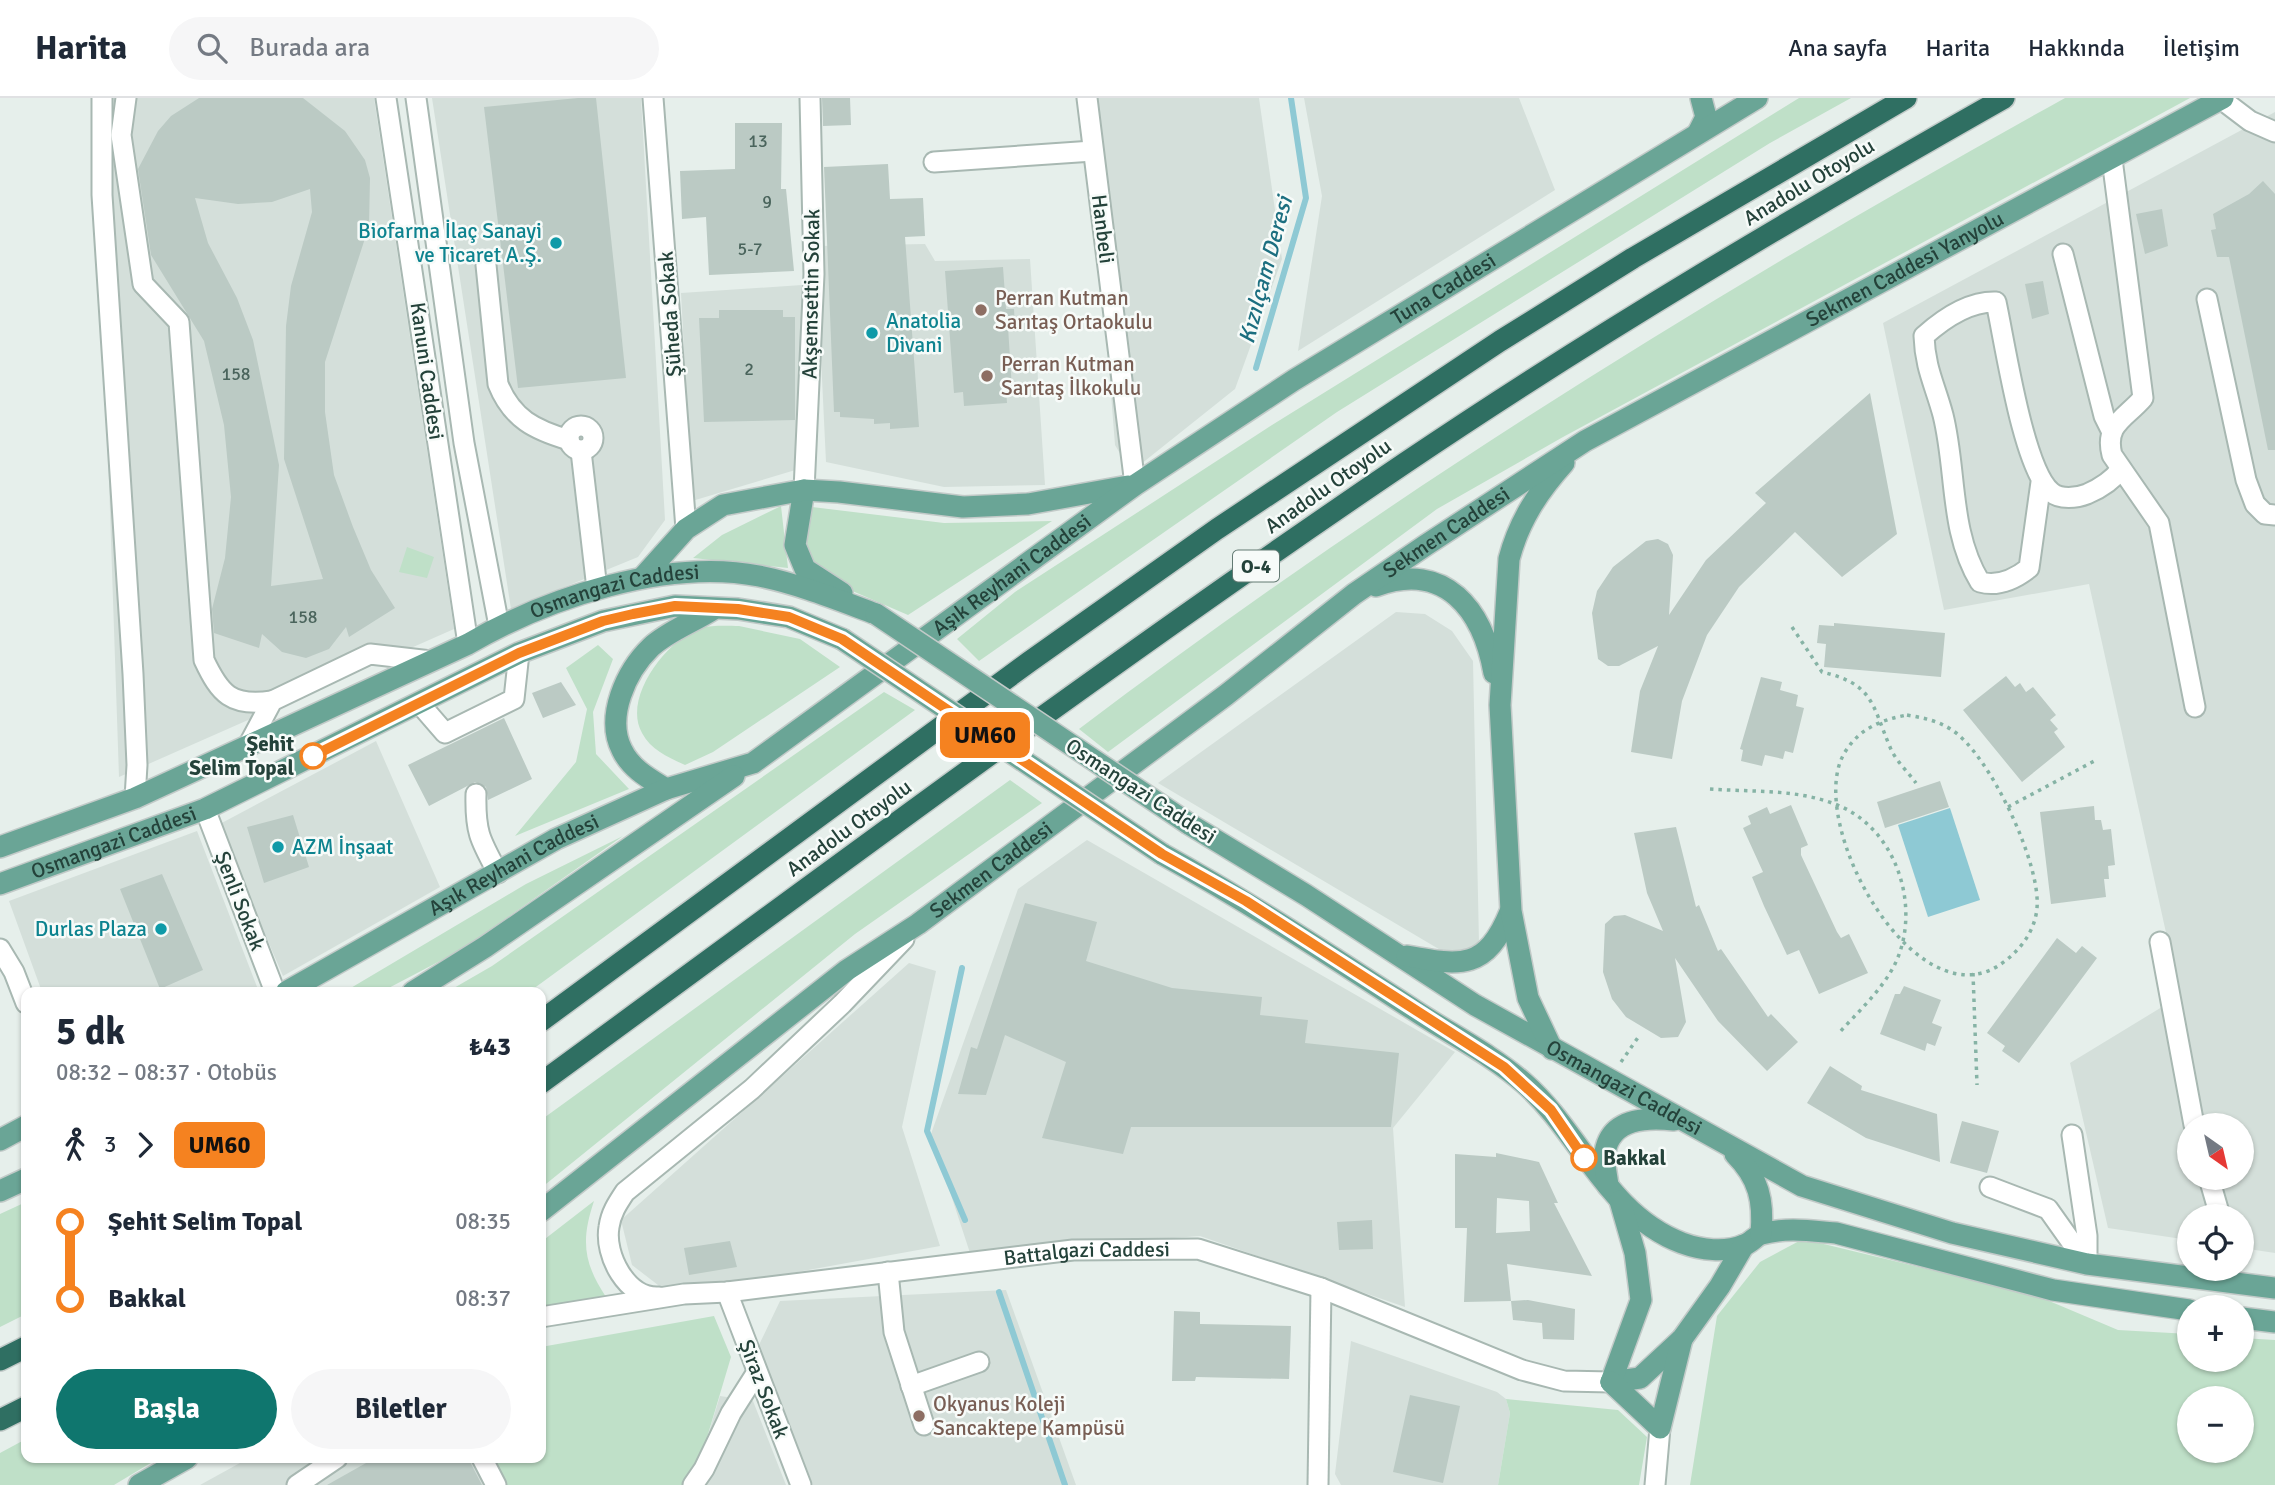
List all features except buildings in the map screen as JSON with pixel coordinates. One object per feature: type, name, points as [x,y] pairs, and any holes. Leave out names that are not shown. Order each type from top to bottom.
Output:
[{"type":"highway","name":"Anadolu Otoyolu","points":[[546,1017],[1029,662],[1228,521],[1511,334],[1906,98]]},
{"type":"highway","name":"Anadolu Otoyolu","points":[[546,1079],[1096,680],[1409,460],[1660,299],[2004,98]]},
{"type":"highway","points":[[0,1360],[21,1350]]},
{"type":"highway","points":[[0,1420],[21,1410]]},
{"type":"main road","points":[[1698,133],[1706,117],[1701,98]]},
{"type":"main road","name":"Tuna Caddesi","points":[[1135,485],[1294,380],[1757,98]]},
{"type":"main road","name":"Sekmen Caddesi Yanyolu","points":[[1585,441],[2222,98]]},
{"type":"main road","points":[[1552,1049],[1528,998],[1511,911],[1500,705],[1509,559],[1515,536],[1536,498],[1585,441]]},
{"type":"main road","name":"Sekmen Caddesi","points":[[546,1206],[847,970],[918,924],[1226,695],[1354,594],[1585,441]]},
{"type":"main road","points":[[642,578],[686,529],[723,505],[804,491],[839,492],[963,507],[1028,504],[1135,485]]},
{"type":"main road","name":"Aşık Reyhani Caddesi","points":[[421,987],[485,947],[753,763],[1135,485]]},
{"type":"main road","points":[[804,491],[795,545],[805,569],[876,614]]},
{"type":"main road","name":"Osmangazi Caddesi","points":[[0,847],[135,798],[468,645],[499,626],[597,589],[642,578],[708,572],[758,576],[876,614],[1189,824],[1292,886],[1396,954],[1552,1049],[1802,1186],[1952,1233],[2087,1264],[2177,1271]]},
{"type":"main road","points":[[1354,594],[1394,579],[1412,577],[1447,589],[1464,601],[1476,616],[1485,635],[1500,705]]},
{"type":"main road","name":"Osmangazi Caddesi","points":[[0,884],[205,809],[519,653],[603,621],[675,606],[712,610],[738,609],[789,617],[842,639],[1162,854],[1246,901],[1504,1067],[1551,1110],[1584,1158],[1614,1194],[1651,1227],[1682,1243],[1713,1250],[1800,1230],[1836,1233],[2053,1290],[2177,1308]]},
{"type":"main road","points":[[666,789],[641,774],[622,751],[616,731],[616,713],[624,688],[649,648],[712,610]]},
{"type":"main road","points":[[494,665],[499,626]]},
{"type":"main road","points":[[468,645],[494,665]]},
{"type":"main road","name":"Aşık Reyhani Caddesi","points":[[295,987],[556,839],[666,789],[753,763]]},
{"type":"main road","points":[[1396,954],[1453,965],[1477,956],[1498,942],[1511,911]]},
{"type":"main road","points":[[1611,1382],[1629,1339],[1641,1300],[1635,1253],[1614,1194],[1604,1154],[1609,1140],[1623,1124],[1651,1117],[1685,1121]]},
{"type":"main road","points":[[0,1140],[21,1129]]},
{"type":"main road","points":[[1611,1382],[1640,1378],[1682,1339],[1753,1240],[1762,1194],[1753,1176],[1737,1155],[1710,1136]]},
{"type":"main road","points":[[0,1191],[21,1181]]},
{"type":"main road","name":"Osmangazi Caddesi","points":[[2253,1281],[2275,1288]]},
{"type":"main road","points":[[2254,1319],[2275,1322]]},
{"type":"main road","points":[[1611,1382],[1660,1428],[1682,1339]]},
{"type":"main road","points":[[139,1485],[178,1463]]},
{"type":"street","points":[[102,98],[102,195],[133,674],[137,765],[135,798]]},
{"type":"street","points":[[126,98],[121,135],[143,284],[179,323],[204,660],[218,689],[248,704],[272,701],[370,654],[431,661]]},
{"type":"street","name":"Kanuni Caddesi","points":[[386,98],[468,645]]},
{"type":"street","name":"Kanuni Caddesi","points":[[416,98],[464,443],[499,626]]},
{"type":"street","name":"Şüheda Sokak","points":[[653,98],[686,529]]},
{"type":"street","name":"Akşemsettin Sokak","points":[[804,491],[814,274],[810,98]]},
{"type":"street","name":"Hanbeli","points":[[1087,98],[1135,485]]},
{"type":"street","points":[[2222,98],[2250,121],[2275,132]]},
{"type":"street","points":[[934,162],[1093,151]]},
{"type":"street","points":[[2111,430],[2143,398],[2112,159]]},
{"type":"street","points":[[2063,254],[2104,416],[2111,430],[2109,444],[2121,469],[2159,523],[2195,708]]},
{"type":"street","points":[[486,265],[498,384],[504,398],[531,426],[575,445],[597,589]]},
{"type":"street","points":[[2207,299],[2246,480],[2255,505],[2264,514],[2275,515]]},
{"type":"street","points":[[2041,482],[2029,568],[2019,576],[1992,585],[1980,582],[1968,559],[1955,506],[1949,446],[1942,413],[1925,362],[1924,336],[1948,318],[1984,302],[1996,302],[2028,450],[2041,482],[2060,497],[2083,495],[2113,480],[2121,469]]},
{"type":"street","points":[[419,703],[445,733],[514,699],[519,653]]},
{"type":"street","points":[[248,746],[272,701]]},
{"type":"street","points":[[476,794],[474,815],[478,836],[498,873]]},
{"type":"street","name":"Şenli Sokak","points":[[205,809],[273,987]]},
{"type":"street","points":[[684,1294],[654,1298],[632,1287],[617,1269],[609,1251],[608,1230],[613,1210],[625,1192],[752,1089],[842,1004],[918,924]]},
{"type":"street","points":[[2160,942],[2192,1113]]},
{"type":"street","points":[[0,949],[21,993]]},
{"type":"street","points":[[2072,1135],[2087,1236],[2087,1264]]},
{"type":"street","points":[[1990,1187],[2048,1209],[2087,1264]]},
{"type":"street","name":"Battalgazi Caddesi","points":[[546,1316],[684,1294],[727,1292],[1073,1250],[1198,1249],[1321,1288],[1522,1370],[1564,1381],[1611,1382]]},
{"type":"street","points":[[888,1272],[894,1332],[924,1425]]},
{"type":"street","points":[[1318,1485],[1321,1288]]},
{"type":"street","name":"Şiraz Sokak","points":[[727,1292],[801,1485]]},
{"type":"street","points":[[911,1386],[979,1362]]},
{"type":"street","points":[[693,1485],[704,1469],[731,1413],[757,1372]]},
{"type":"street","points":[[1655,1485],[1660,1428]]},
{"type":"street","points":[[298,1485],[300,1480],[329,1463]]},
{"type":"street","points":[[485,1463],[496,1485]]},
{"type":"path","points":[[1792,627],[1822,672],[1843,677],[1871,699],[1882,720],[1890,749],[1916,782]]},
{"type":"path","points":[[1907,715],[1932,719],[1954,731],[1991,777],[2008,807],[2024,845],[2035,884],[2037,907],[2032,929],[2020,949],[2002,963],[1973,973],[1958,974],[1936,968],[1917,957],[1871,901],[1847,848],[1838,805],[1836,777],[1844,753],[1860,733],[1882,720],[1907,715]]},
{"type":"path","points":[[2008,807],[2098,759]]},
{"type":"path","points":[[1710,789],[1797,794],[1838,805],[1867,823],[1891,853],[1904,889],[1906,927],[1895,964],[1838,1034]]},
{"type":"path","points":[[1973,973],[1977,1085]]},
{"type":"path","points":[[1621,1062],[1639,1036]]},
{"type":"shaded area","points":[[96,98],[374,98],[454,629],[119,777]]},
{"type":"shaded area","points":[[432,98],[641,98],[665,520],[638,557],[511,609]]},
{"type":"shaded area","points":[[1088,98],[1259,98],[1282,259],[1235,389],[1131,472],[1115,445]]},
{"type":"shaded area","points":[[1304,98],[1519,98],[1555,190],[1298,351],[1322,196]]},
{"type":"shaded area","points":[[2275,112],[2275,1253],[2254,1250],[2254,1204],[2177,1204],[2177,1238],[2108,1228],[2070,1063],[2180,996],[2089,584],[1944,610],[1883,323]]},
{"type":"shaded area","points":[[925,244],[935,261],[1030,259],[1045,485],[944,487],[826,462],[817,275],[819,246]]},
{"type":"shaded area","points":[[802,285],[812,465],[692,501],[681,293]]},
{"type":"shaded area","points":[[1396,612],[1425,614],[1452,631],[1473,661],[1479,943],[1454,958],[1158,783]]},
{"type":"shaded area","points":[[376,741],[440,887],[283,976],[218,825]]},
{"type":"shaded area","points":[[197,831],[257,987],[40,987],[9,901]]},
{"type":"shaded area","points":[[1087,840],[1455,1052],[1393,1128],[1405,1307],[1200,1236],[970,1253],[931,1134],[1018,889]]},
{"type":"shaded area","points":[[909,963],[936,971],[902,1127],[940,1246],[671,1295],[632,1265],[621,1220]]},
{"type":"shaded area","name":"Okyanus Koleji Sancaktepe Kampüsü","points":[[1006,1290],[1076,1485],[813,1485],[758,1347],[780,1301]]},
{"type":"shaded area","points":[[1351,1341],[1497,1392],[1506,1399],[1510,1413],[1498,1485],[1341,1485],[1335,1474]]},
{"type":"shaded area","points":[[720,1396],[753,1401],[786,1485],[682,1485],[700,1461]]},
{"type":"shaded area","points":[[240,1463],[495,1463],[507,1485],[200,1485]]},
{"type":"green space","points":[[1799,98],[1851,98],[1770,143],[1337,412],[979,661],[957,639],[1015,592],[1272,425]]},
{"type":"green space","points":[[2065,98],[2190,98],[1563,437],[1437,509],[1108,752],[1079,729],[1317,557],[1560,396],[1810,243]]},
{"type":"green space","points":[[781,506],[788,568],[693,558],[722,535]]},
{"type":"green space","points":[[812,507],[944,523],[1052,521],[908,615],[820,577],[803,547]]},
{"type":"green space","points":[[407,547],[434,557],[427,578],[399,572]]},
{"type":"green space","points":[[739,626],[800,639],[840,667],[713,752],[685,765],[655,748],[642,733],[637,719],[643,687],[662,657],[688,634],[705,627]]},
{"type":"green space","points":[[598,645],[613,659],[593,712],[596,754],[629,789],[515,836],[576,762],[587,709],[566,668]]},
{"type":"green space","points":[[884,692],[915,710],[536,987],[456,987],[492,966]]},
{"type":"green space","points":[[1010,780],[1042,803],[855,934],[546,1184],[546,1116]]},
{"type":"green space","points":[[623,836],[461,950],[391,987],[352,987],[526,884]]},
{"type":"green space","points":[[594,1201],[587,1228],[586,1250],[593,1273],[606,1297],[546,1306],[546,1238]]},
{"type":"green space","points":[[21,1204],[21,1316],[0,1327],[0,1214]]},
{"type":"green space","points":[[1803,1239],[2035,1295],[2118,1330],[2177,1333],[2177,1372],[2254,1372],[2254,1339],[2275,1340],[2275,1485],[1690,1485],[1717,1316],[1760,1262]]},
{"type":"green space","points":[[714,1316],[731,1357],[700,1461],[682,1485],[507,1485],[495,1463],[546,1463],[546,1346]]},
{"type":"green space","points":[[1506,1399],[1618,1410],[1647,1437],[1639,1485],[1498,1485],[1510,1413]]},
{"type":"green space","points":[[21,1442],[21,1463],[151,1463],[114,1485],[0,1485],[0,1453]]},
{"type":"water","points":[[1950,808],[1980,900],[1928,917],[1898,825]]},
{"type":"waterway","name":"Kızılçam Deresi","points":[[1256,368],[1306,198],[1291,98]]},
{"type":"waterway","name":"Kızılçam Deresi","points":[[962,968],[927,1131],[965,1220]]},
{"type":"waterway","name":"Kızılçam Deresi","points":[[999,1292],[1065,1485]]},
{"type":"bus line","name":"UM60","points":[[313,756],[519,653],[603,621],[675,606],[712,610],[738,609],[789,617],[842,639],[1162,854],[1246,901],[1504,1067],[1551,1110],[1584,1158]]},
{"type":"place","name":"Biofarma İlaç Sanayi ve Ticaret A.Ş.","points":[[556,243]]},
{"type":"place","name":"Perran Kutman Sarıtaş Ortaokulu","points":[[981,310]]},
{"type":"place","name":"Anatolia Divani","points":[[872,333]]},
{"type":"place","name":"Perran Kutman Sarıtaş İlkokulu","points":[[987,376]]},
{"type":"place","name":"Şehit Selim Topal","points":[[313,756]]},
{"type":"place","name":"AZM İnşaat","points":[[278,847]]},
{"type":"place","name":"Durlas Plaza","points":[[161,929]]},
{"type":"place","name":"Bakkal","points":[[1584,1158]]},
{"type":"place","name":"Okyanus Koleji Sancaktepe Kampüsü","points":[[919,1416]]}]
